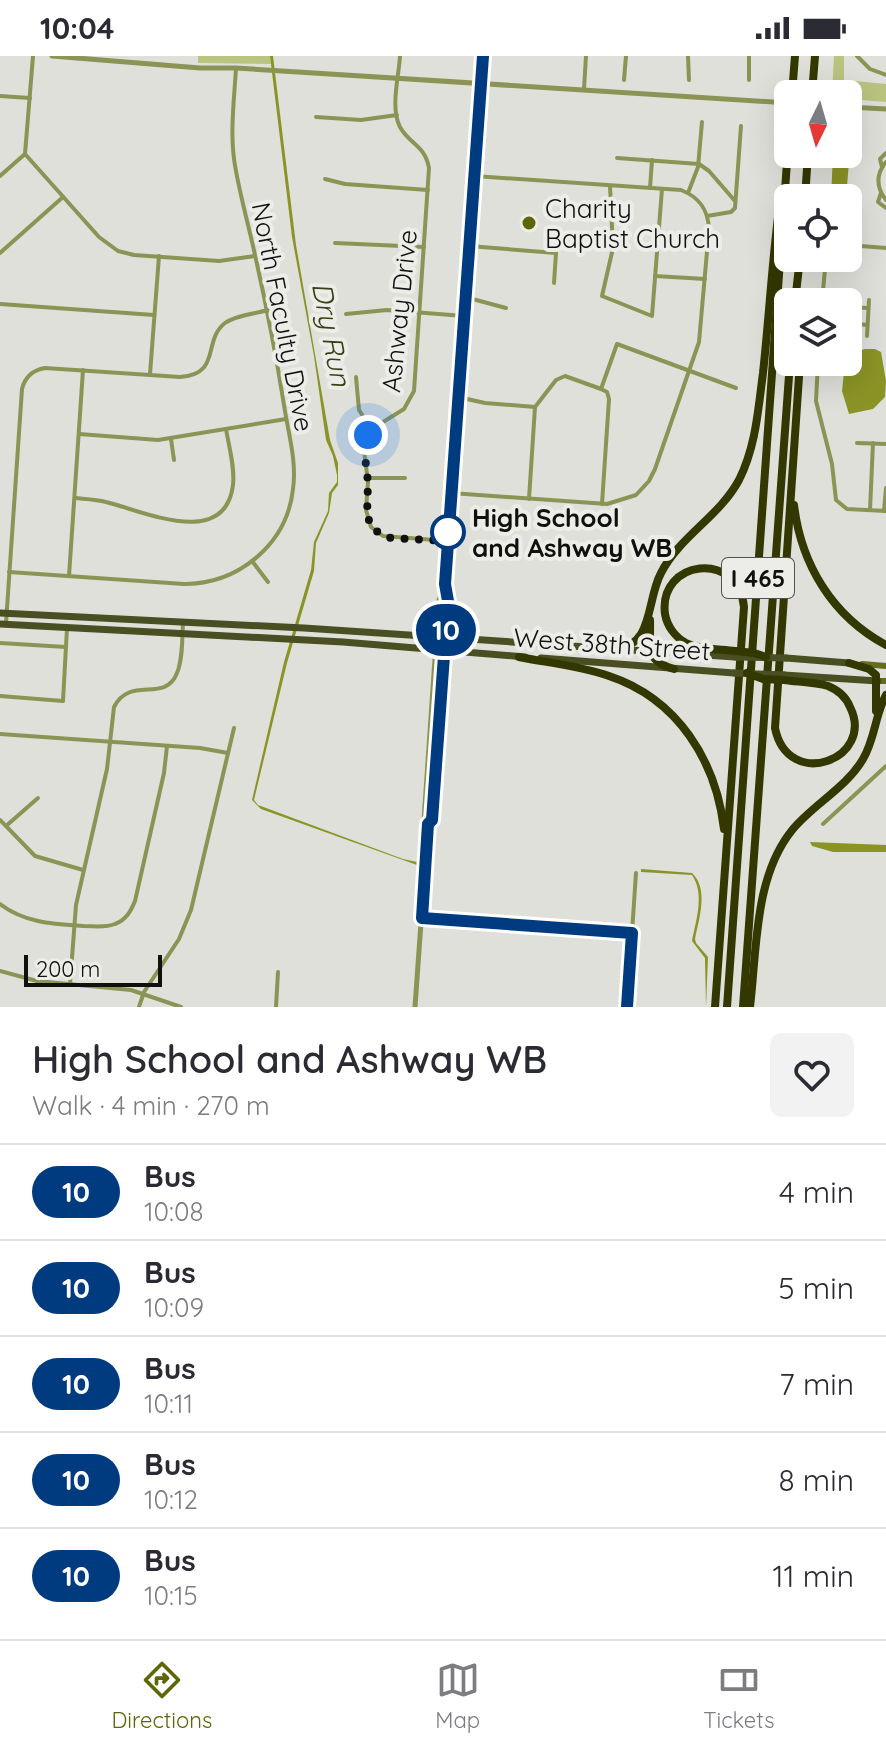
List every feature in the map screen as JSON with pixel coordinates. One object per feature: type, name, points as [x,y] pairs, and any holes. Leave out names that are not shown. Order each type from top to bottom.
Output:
[{"type":"highway","points":[[793,80],[795,56]]},
{"type":"highway","points":[[813,80],[815,56]]},
{"type":"highway","points":[[615,649],[628,647],[639,640],[645,631],[662,570],[679,547],[723,504],[743,471],[753,442],[785,168]]},
{"type":"highway","name":"I 465","points":[[727,1007],[786,168]]},
{"type":"highway","name":"I 465","points":[[743,1007],[789,376]]},
{"type":"highway","points":[[747,673],[763,679],[784,678],[829,687],[847,700],[853,714],[854,730],[849,745],[838,756],[820,763],[800,761],[784,749],[776,732],[793,471],[799,376]]},
{"type":"highway","points":[[793,471],[799,534],[816,577],[843,614],[886,645]]},
{"type":"highway","points":[[715,1007],[725,867],[744,599],[735,582],[719,570],[699,568],[684,573],[673,584],[666,598],[665,614],[671,629],[682,640],[735,654],[754,653],[766,657]]},
{"type":"highway","points":[[650,608],[651,651],[657,663],[674,669]]},
{"type":"highway","points":[[519,657],[612,677],[642,692],[674,717],[692,738],[714,780],[722,814],[725,867]]},
{"type":"highway","points":[[849,663],[872,670],[882,681],[877,723]]},
{"type":"highway","points":[[750,1007],[765,891],[777,855],[800,821],[861,763],[886,695]]},
{"type":"main road","name":"West 38th Street","points":[[3,613],[735,654]]},
{"type":"main road","name":"West 38th Street","points":[[3,624],[286,638],[747,673]]},
{"type":"main road","points":[[766,657],[886,666]]},
{"type":"main road","points":[[784,678],[882,681]]},
{"type":"street","points":[[0,176],[25,154],[33,56]]},
{"type":"street","points":[[52,56],[200,68],[262,69],[774,102]]},
{"type":"street","points":[[316,117],[361,120],[397,115],[400,56]]},
{"type":"street","points":[[415,1007],[428,824],[432,820],[440,649],[448,601],[445,588],[451,493],[483,56]]},
{"type":"street","points":[[584,89],[586,56]]},
{"type":"street","points":[[624,80],[626,56]]},
{"type":"street","points":[[688,56],[689,80]]},
{"type":"street","points":[[749,56],[749,80]]},
{"type":"street","points":[[857,56],[870,69],[885,75]]},
{"type":"street","name":"North Faculty Drive","points":[[236,68],[233,154],[268,310],[294,470],[291,504],[275,538],[252,561]]},
{"type":"street","points":[[0,96],[30,98]]},
{"type":"street","points":[[862,108],[886,109]]},
{"type":"street","name":"Ashway Drive","points":[[372,430],[400,412],[411,399],[420,313],[430,170],[427,158],[419,145],[403,131],[397,115]]},
{"type":"street","points":[[688,193],[699,164],[702,122]]},
{"type":"street","points":[[707,216],[731,212],[735,208],[741,126]]},
{"type":"street","points":[[882,167],[880,159],[886,153]]},
{"type":"street","points":[[25,154],[99,237],[114,249],[128,254],[225,261],[255,256]]},
{"type":"street","points":[[617,158],[699,164],[735,201]]},
{"type":"street","points":[[650,188],[652,160]]},
{"type":"street","points":[[886,162],[878,179],[886,200]]},
{"type":"street","points":[[451,493],[602,504],[624,501],[639,493],[653,475],[701,333],[709,229],[700,201],[688,193],[474,176]]},
{"type":"street","points":[[325,179],[345,184],[428,190]]},
{"type":"street","points":[[610,185],[613,248],[602,296],[652,316],[662,189]]},
{"type":"street","points":[[881,193],[878,202],[886,208]]},
{"type":"street","points":[[0,253],[63,197]]},
{"type":"street","points":[[335,243],[424,247]]},
{"type":"street","points":[[469,246],[556,253],[554,283]]},
{"type":"street","points":[[862,246],[886,248]]},
{"type":"street","points":[[150,375],[159,256]]},
{"type":"street","points":[[655,276],[705,279]]},
{"type":"street","points":[[465,297],[506,308]]},
{"type":"street","points":[[867,336],[869,300]]},
{"type":"street","points":[[0,304],[154,315]]},
{"type":"street","points":[[862,308],[868,308]]},
{"type":"street","points":[[3,624],[22,391],[26,379],[37,370],[185,376],[199,372],[210,359],[214,340],[222,325],[268,310]]},
{"type":"street","points":[[346,314],[376,310],[464,316]]},
{"type":"street","points":[[862,324],[867,325]]},
{"type":"street","points":[[601,389],[617,344],[736,388]]},
{"type":"street","points":[[69,576],[83,370]]},
{"type":"street","points":[[529,499],[535,407],[556,380],[565,376],[607,392],[602,504]]},
{"type":"street","points":[[817,376],[816,401],[839,504],[847,509],[885,511],[886,488]]},
{"type":"street","points":[[356,377],[359,410],[372,430],[364,448],[368,478],[366,515],[376,531],[389,537],[448,541]]},
{"type":"street","points":[[458,397],[485,403],[535,407]]},
{"type":"street","points":[[79,434],[171,439],[286,419]]},
{"type":"street","points":[[75,498],[103,501],[183,523],[210,518],[225,506],[233,488],[226,429]]},
{"type":"street","points":[[171,439],[174,460]]},
{"type":"street","points":[[857,443],[886,444]]},
{"type":"street","points":[[870,510],[873,443]]},
{"type":"street","points":[[368,478],[405,478]]},
{"type":"street","points":[[9,572],[195,583],[222,578],[252,561],[268,582]]},
{"type":"street","points":[[70,984],[74,925],[83,870],[107,769],[113,711],[120,697],[132,690],[161,688],[175,677],[179,667],[183,622]]},
{"type":"street","points":[[0,696],[63,701],[67,628]]},
{"type":"street","points":[[0,643],[66,647]]},
{"type":"street","points":[[139,1007],[144,992],[179,939],[191,910],[234,728]]},
{"type":"street","points":[[0,734],[228,753]]},
{"type":"street","points":[[0,904],[29,920],[110,926],[122,920],[132,909],[164,773],[167,746]]},
{"type":"street","points":[[823,824],[886,766]]},
{"type":"street","points":[[6,826],[38,798]]},
{"type":"street","points":[[0,820],[36,857],[83,870]]},
{"type":"street","points":[[627,1007],[636,873]]},
{"type":"street","points":[[422,918],[632,933]]},
{"type":"street","points":[[0,971],[29,980],[144,992],[181,1007]]},
{"type":"street","points":[[276,1007],[278,972]]},
{"type":"shaded area","points":[[198,56],[270,56],[271,64],[198,63]]},
{"type":"shaded area","name":"Dry Run","points":[[270,56],[273,56],[296,245],[330,440],[338,463],[338,485],[332,493],[329,513],[316,543],[314,571],[287,663],[254,800],[258,805],[417,862],[417,865],[261,809],[252,800],[284,662],[311,570],[314,542],[328,511],[329,493],[337,482],[333,456],[326,440],[292,237]]},
{"type":"shaded area","points":[[834,56],[844,56],[844,80],[833,80]]},
{"type":"shaded area","points":[[862,82],[886,84],[886,102],[862,100]]},
{"type":"shaded area","points":[[832,168],[848,168],[847,184],[832,184]]},
{"type":"shaded area","points":[[862,350],[881,352],[886,381],[885,397],[873,409],[849,414],[842,391],[844,376],[862,376]]},
{"type":"shaded area","points":[[810,842],[886,845],[886,852],[833,852],[812,846]]},
{"type":"shaded area","points":[[641,869],[692,873],[697,880],[701,904],[695,939],[708,957],[706,1007],[705,958],[692,941],[698,907],[696,882],[692,875],[641,872]]},
{"type":"bus line","name":"10","points":[[483,56],[445,584],[448,601],[446,637],[422,918],[632,933],[627,1007]]},
{"type":"place","name":"Charity Baptist Church","points":[[529,223]]},
{"type":"place","name":"High School and Ashway WB","points":[[448,532]]},
{"type":"route","points":[[368,435],[364,448],[368,482],[366,510],[371,527],[391,538],[448,541],[449,528],[448,532]]}]
